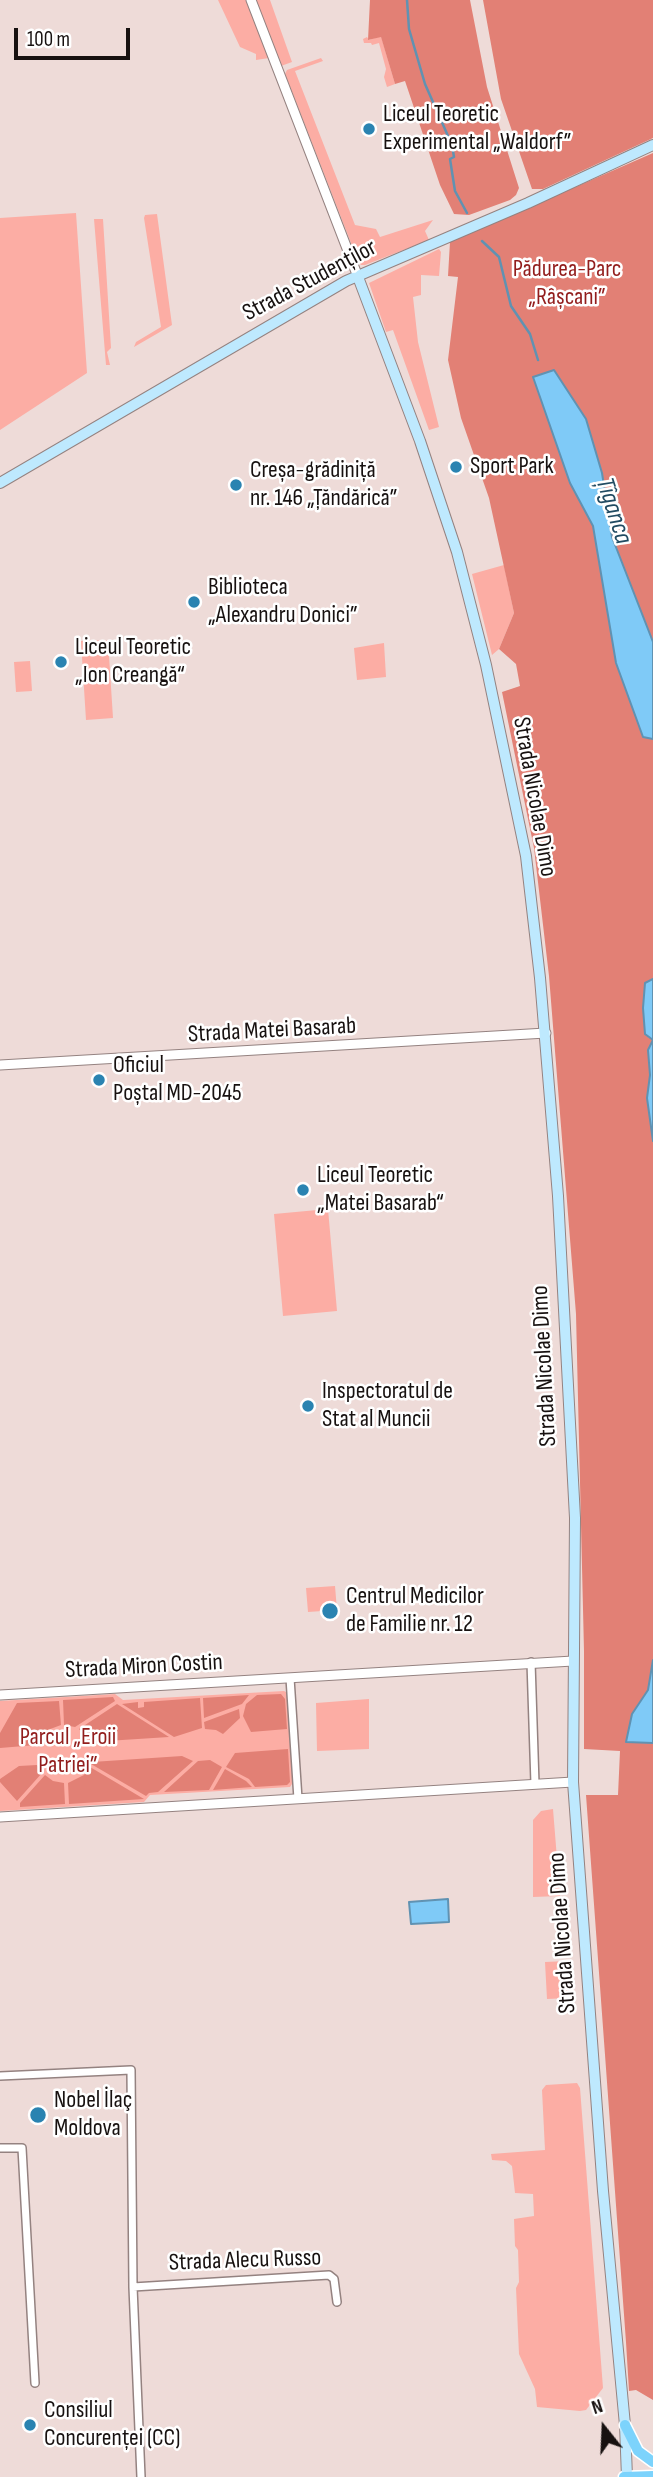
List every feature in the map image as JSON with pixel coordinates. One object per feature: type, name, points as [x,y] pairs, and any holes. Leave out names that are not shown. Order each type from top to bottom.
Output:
[{"type":"main road","name":"Strada Studenților","points":[[0,483],[311,300],[653,145]]},
{"type":"main road","name":"Strada Nicolae Dimo","points":[[358,277],[457,552],[486,665],[526,856],[545,1033],[558,1196],[575,1518],[573,1782],[603,2191],[625,2426],[626,2477]]},
{"type":"main road","points":[[625,2426],[638,2451],[653,2462]]},
{"type":"main road","points":[[626,2477],[653,2476]]},
{"type":"street","points":[[251,0],[358,277]]},
{"type":"street","name":"Strada Matei Basarab","points":[[0,1065],[545,1033]]},
{"type":"street","name":"Strada Miron Costin","points":[[0,1695],[573,1661]]},
{"type":"street","points":[[531,1662],[535,1784]]},
{"type":"street","points":[[290,1678],[298,1799]]},
{"type":"street","points":[[0,1817],[573,1782]]},
{"type":"street","name":"Strada Alecu Russo","points":[[0,2076],[131,2070],[134,2287],[141,2477]]},
{"type":"street","points":[[0,2148],[22,2148],[35,2383]]},
{"type":"street","name":"Strada Alecu Russo","points":[[134,2287],[329,2275],[334,2278],[337,2302]]},
{"type":"green space","points":[[218,0],[247,0],[269,58],[256,60],[256,54],[240,47]]},
{"type":"green space","points":[[254,0],[270,0],[292,62],[281,66]]},
{"type":"green space","name":"Pădurea-Parc „Râșcani”","points":[[370,0],[470,0],[487,87],[519,188],[510,200],[469,215],[454,214],[440,185],[405,81],[395,84],[381,37],[368,40]]},
{"type":"green space","name":"Pădurea-Parc „Râșcani”","points":[[483,0],[653,0],[653,138],[543,189],[532,189],[501,99]]},
{"type":"green space","points":[[381,36],[395,84],[387,87],[384,77],[386,69],[379,43],[364,43],[363,39]]},
{"type":"green space","points":[[321,58],[323,61],[295,71],[355,225],[376,229],[380,237],[433,220],[425,231],[429,240],[365,265],[358,261],[285,74],[287,70]]},
{"type":"green space","name":"Pădurea-Parc „Râșcani”","points":[[653,153],[653,641],[612,537],[602,473],[570,483],[593,526],[616,663],[643,736],[653,739],[653,979],[645,983],[648,1037],[653,1039],[648,1050],[650,1075],[647,1098],[653,1141],[653,1660],[648,1691],[632,1714],[626,1741],[653,1743],[653,2400],[636,2390],[629,2391],[586,1795],[618,1795],[620,1751],[584,1749],[576,1314],[549,976],[534,848],[502,692],[520,686],[516,664],[499,649],[514,613],[489,498],[461,418],[448,360],[458,277],[448,276],[450,242]]},
{"type":"green space","points":[[76,213],[87,373],[0,430],[0,218]]},
{"type":"green space","points":[[157,214],[172,325],[134,347],[136,342],[161,327],[144,218],[145,215]]},
{"type":"green space","points":[[94,219],[103,219],[111,348],[107,352],[110,365],[106,365]]},
{"type":"green space","points":[[439,249],[439,276],[421,275],[421,295],[413,297],[418,342],[439,427],[429,430],[393,330],[386,332],[369,283]]},
{"type":"green space","points":[[504,565],[514,613],[499,649],[492,655],[472,574]]},
{"type":"green space","points":[[108,640],[113,718],[86,720],[81,641]]},
{"type":"green space","points":[[384,643],[386,677],[357,680],[354,648]]},
{"type":"green space","points":[[30,661],[32,691],[16,692],[14,662]]},
{"type":"green space","points":[[328,1209],[337,1311],[283,1316],[274,1214]]},
{"type":"green space","points":[[335,1586],[337,1610],[308,1612],[306,1588]]},
{"type":"green space","name":"Parcul „Eroii Patriei”","points":[[284,1691],[288,1693],[294,1781],[290,1787],[150,1795],[144,1802],[0,1811],[0,1701],[115,1694],[123,1700]]},
{"type":"green space","points":[[281,1694],[285,1699],[287,1729],[251,1732],[243,1716],[246,1704],[257,1695]]},
{"type":"green space","points":[[249,1695],[242,1704],[204,1718],[203,1698]]},
{"type":"green space","points":[[113,1697],[115,1701],[75,1727],[64,1725],[63,1700]]},
{"type":"green space","points":[[200,1698],[202,1728],[174,1737],[122,1704],[138,1702],[138,1708],[144,1707],[144,1702]]},
{"type":"green space","points":[[369,1699],[369,1749],[317,1751],[316,1703]]},
{"type":"green space","points":[[59,1701],[61,1725],[45,1731],[36,1745],[0,1748],[0,1733],[17,1703]]},
{"type":"green space","points":[[117,1704],[169,1737],[91,1742],[79,1729]]},
{"type":"green space","points":[[239,1709],[240,1718],[223,1734],[205,1729],[204,1722]]},
{"type":"green space","points":[[288,1749],[290,1782],[287,1785],[255,1787],[249,1779],[226,1767],[235,1753]]},
{"type":"green space","points":[[182,1756],[193,1761],[158,1792],[146,1796],[91,1764],[92,1762]]},
{"type":"green space","points":[[210,1760],[222,1767],[209,1790],[164,1792],[198,1761]]},
{"type":"green space","points":[[37,1765],[42,1773],[17,1801],[0,1779],[19,1766]]},
{"type":"green space","points":[[90,1767],[144,1799],[69,1804],[68,1783],[84,1775]]},
{"type":"green space","points":[[225,1769],[246,1781],[252,1787],[213,1790]]},
{"type":"green space","points":[[45,1775],[53,1781],[64,1783],[65,1804],[20,1807],[20,1803]]},
{"type":"green space","points":[[553,1809],[560,1896],[533,1897],[533,1820],[541,1811]]},
{"type":"green space","points":[[567,1961],[569,1998],[547,1999],[545,1962]]},
{"type":"green space","points":[[577,2083],[580,2088],[603,2388],[586,2410],[580,2411],[537,2407],[535,2389],[519,2354],[516,2288],[519,2282],[518,2250],[515,2246],[514,2219],[534,2216],[533,2194],[515,2193],[512,2166],[506,2161],[492,2160],[491,2154],[545,2150],[542,2090],[546,2085]]},
{"type":"water","points":[[554,370],[586,419],[602,473],[612,537],[653,642],[653,739],[643,737],[616,663],[593,526],[570,483],[533,377]]},
{"type":"water","points":[[653,979],[653,1040],[645,1034],[643,1008],[645,983]]},
{"type":"water","points":[[653,1040],[653,1141],[647,1098],[650,1075],[648,1050]]},
{"type":"water","points":[[653,1660],[653,1743],[626,1742],[632,1714],[648,1690]]},
{"type":"water","points":[[448,1899],[449,1922],[411,1924],[409,1902]]},
{"type":"waterway","name":"Țîganca","points":[[407,0],[409,29],[425,84],[452,145],[454,157],[450,159],[455,191],[467,213]]},
{"type":"waterway","name":"Țîganca","points":[[482,241],[499,257],[511,306],[530,334],[538,360]]},
{"type":"place","name":"Liceul Teoretic Experimental „Waldorf”","points":[[369,129]]},
{"type":"place","name":"Sport Park","points":[[456,467]]},
{"type":"place","name":"Creșa-grădiniță nr. 146 „Țăndărică”","points":[[236,485]]},
{"type":"place","name":"Biblioteca „Alexandru Donici”","points":[[194,602]]},
{"type":"place","name":"Liceul Teoretic „Ion Creangă“","points":[[61,662]]},
{"type":"place","name":"Oficiul Poștal MD-2045","points":[[99,1080]]},
{"type":"place","name":"Liceul Teoretic „Matei Basarab“","points":[[303,1190]]},
{"type":"place","name":"Inspectoratul de Stat al Muncii","points":[[308,1406]]},
{"type":"place","name":"Centrul Medicilor de Familie nr. 12","points":[[330,1611]]},
{"type":"place","name":"Nobel İlaç Moldova","points":[[38,2115]]},
{"type":"place","name":"Consiliul Concurenței (СС)","points":[[30,2425]]}]
